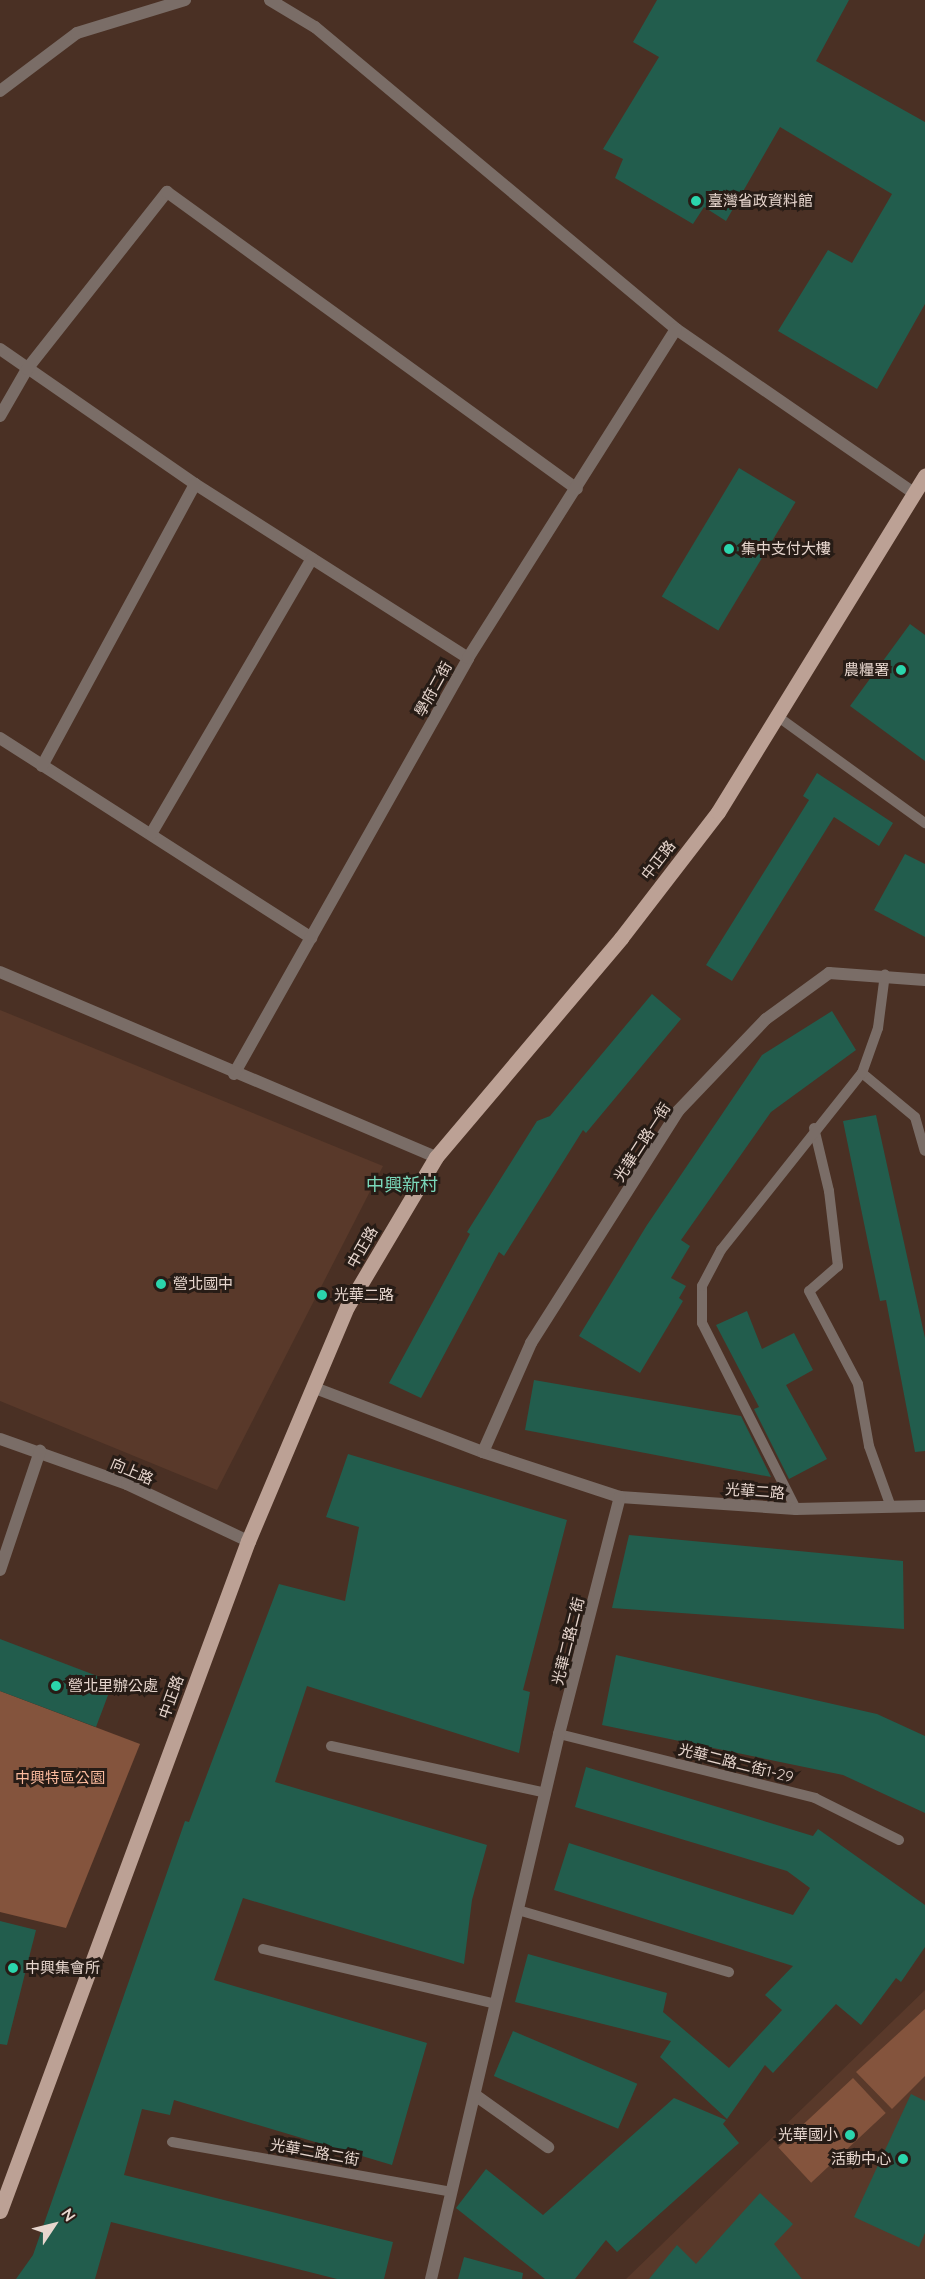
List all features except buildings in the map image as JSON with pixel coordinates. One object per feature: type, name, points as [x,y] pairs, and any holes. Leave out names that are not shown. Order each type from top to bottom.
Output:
[{"type":"main road","name":"中正路","points":[[0,2211],[248,1541],[315,1388],[347,1307],[436,1157],[621,938],[711,821],[925,476]]},
{"type":"street","points":[[0,91],[77,33],[185,0]]},
{"type":"street","points":[[270,0],[315,27],[676,328],[915,494]]},
{"type":"street","points":[[0,416],[27,369],[167,192],[577,489]]},
{"type":"street","name":"學府二街","points":[[234,1074],[468,658],[577,489],[676,328]]},
{"type":"street","points":[[0,349],[195,484],[468,658]]},
{"type":"street","points":[[42,766],[195,484]]},
{"type":"street","points":[[152,834],[312,559]]},
{"type":"street","points":[[0,738],[311,938]]},
{"type":"street","points":[[0,972],[234,1074],[436,1157]]},
{"type":"street","name":"光華二路一街","points":[[483,1452],[531,1343],[678,1111],[766,1019],[829,972],[885,974],[925,980]]},
{"type":"street","name":"光華二路","points":[[315,1388],[483,1452],[620,1497],[796,1509],[925,1506]]},
{"type":"street","name":"向上路","points":[[0,1439],[40,1451],[127,1484],[248,1541]]},
{"type":"street","points":[[0,1570],[40,1451]]},
{"type":"street","name":"光華二路二街","points":[[431,2279],[559,1734],[620,1497]]},
{"type":"street","points":[[475,2095],[548,2146]]},
{"type":"lane","points":[[777,716],[925,823]]},
{"type":"lane","points":[[796,1509],[702,1323],[702,1286],[721,1250],[814,1128],[862,1073],[878,1028],[885,974]]},
{"type":"lane","points":[[862,1073],[915,1117],[925,1151]]},
{"type":"lane","points":[[814,1128],[829,1191],[838,1266],[809,1291],[858,1384],[869,1446],[891,1507]]},
{"type":"lane","name":"光華二路二街1-29","points":[[559,1734],[815,1798],[899,1839]]},
{"type":"lane","points":[[332,1746],[546,1793]]},
{"type":"lane","points":[[518,1910],[729,1972]]},
{"type":"lane","points":[[263,1949],[496,2004]]},
{"type":"lane","name":"光華二路二街","points":[[172,2142],[452,2192]]},
{"type":"shaded area","name":"營北國中","points":[[0,1010],[383,1166],[217,1490],[0,1401]]},
{"type":"shaded area","name":"光華國小","points":[[925,1990],[925,2279],[626,2279]]},
{"type":"green space","name":"中興特區公園","points":[[0,1691],[140,1744],[66,1928],[0,1912]]},
{"type":"green space","points":[[925,2009],[925,2076],[892,2109],[856,2072]]},
{"type":"green space","points":[[853,2078],[886,2113],[811,2183],[778,2148]]},
{"type":"place","name":"臺灣省政資料館","points":[[696,201]]},
{"type":"place","name":"集中支付大樓","points":[[729,549]]},
{"type":"place","name":"農糧署","points":[[901,670]]},
{"type":"place","name":"營北國中","points":[[161,1284]]},
{"type":"place","name":"光華二路","points":[[322,1295]]},
{"type":"place","name":"營北里辦公處","points":[[56,1686]]},
{"type":"place","name":"中興集會所","points":[[13,1968]]},
{"type":"place","name":"光華國小","points":[[850,2135]]},
{"type":"place","name":"活動中心","points":[[903,2159]]},
{"type":"district","name":"中興新村","points":[[402,1185]]}]
